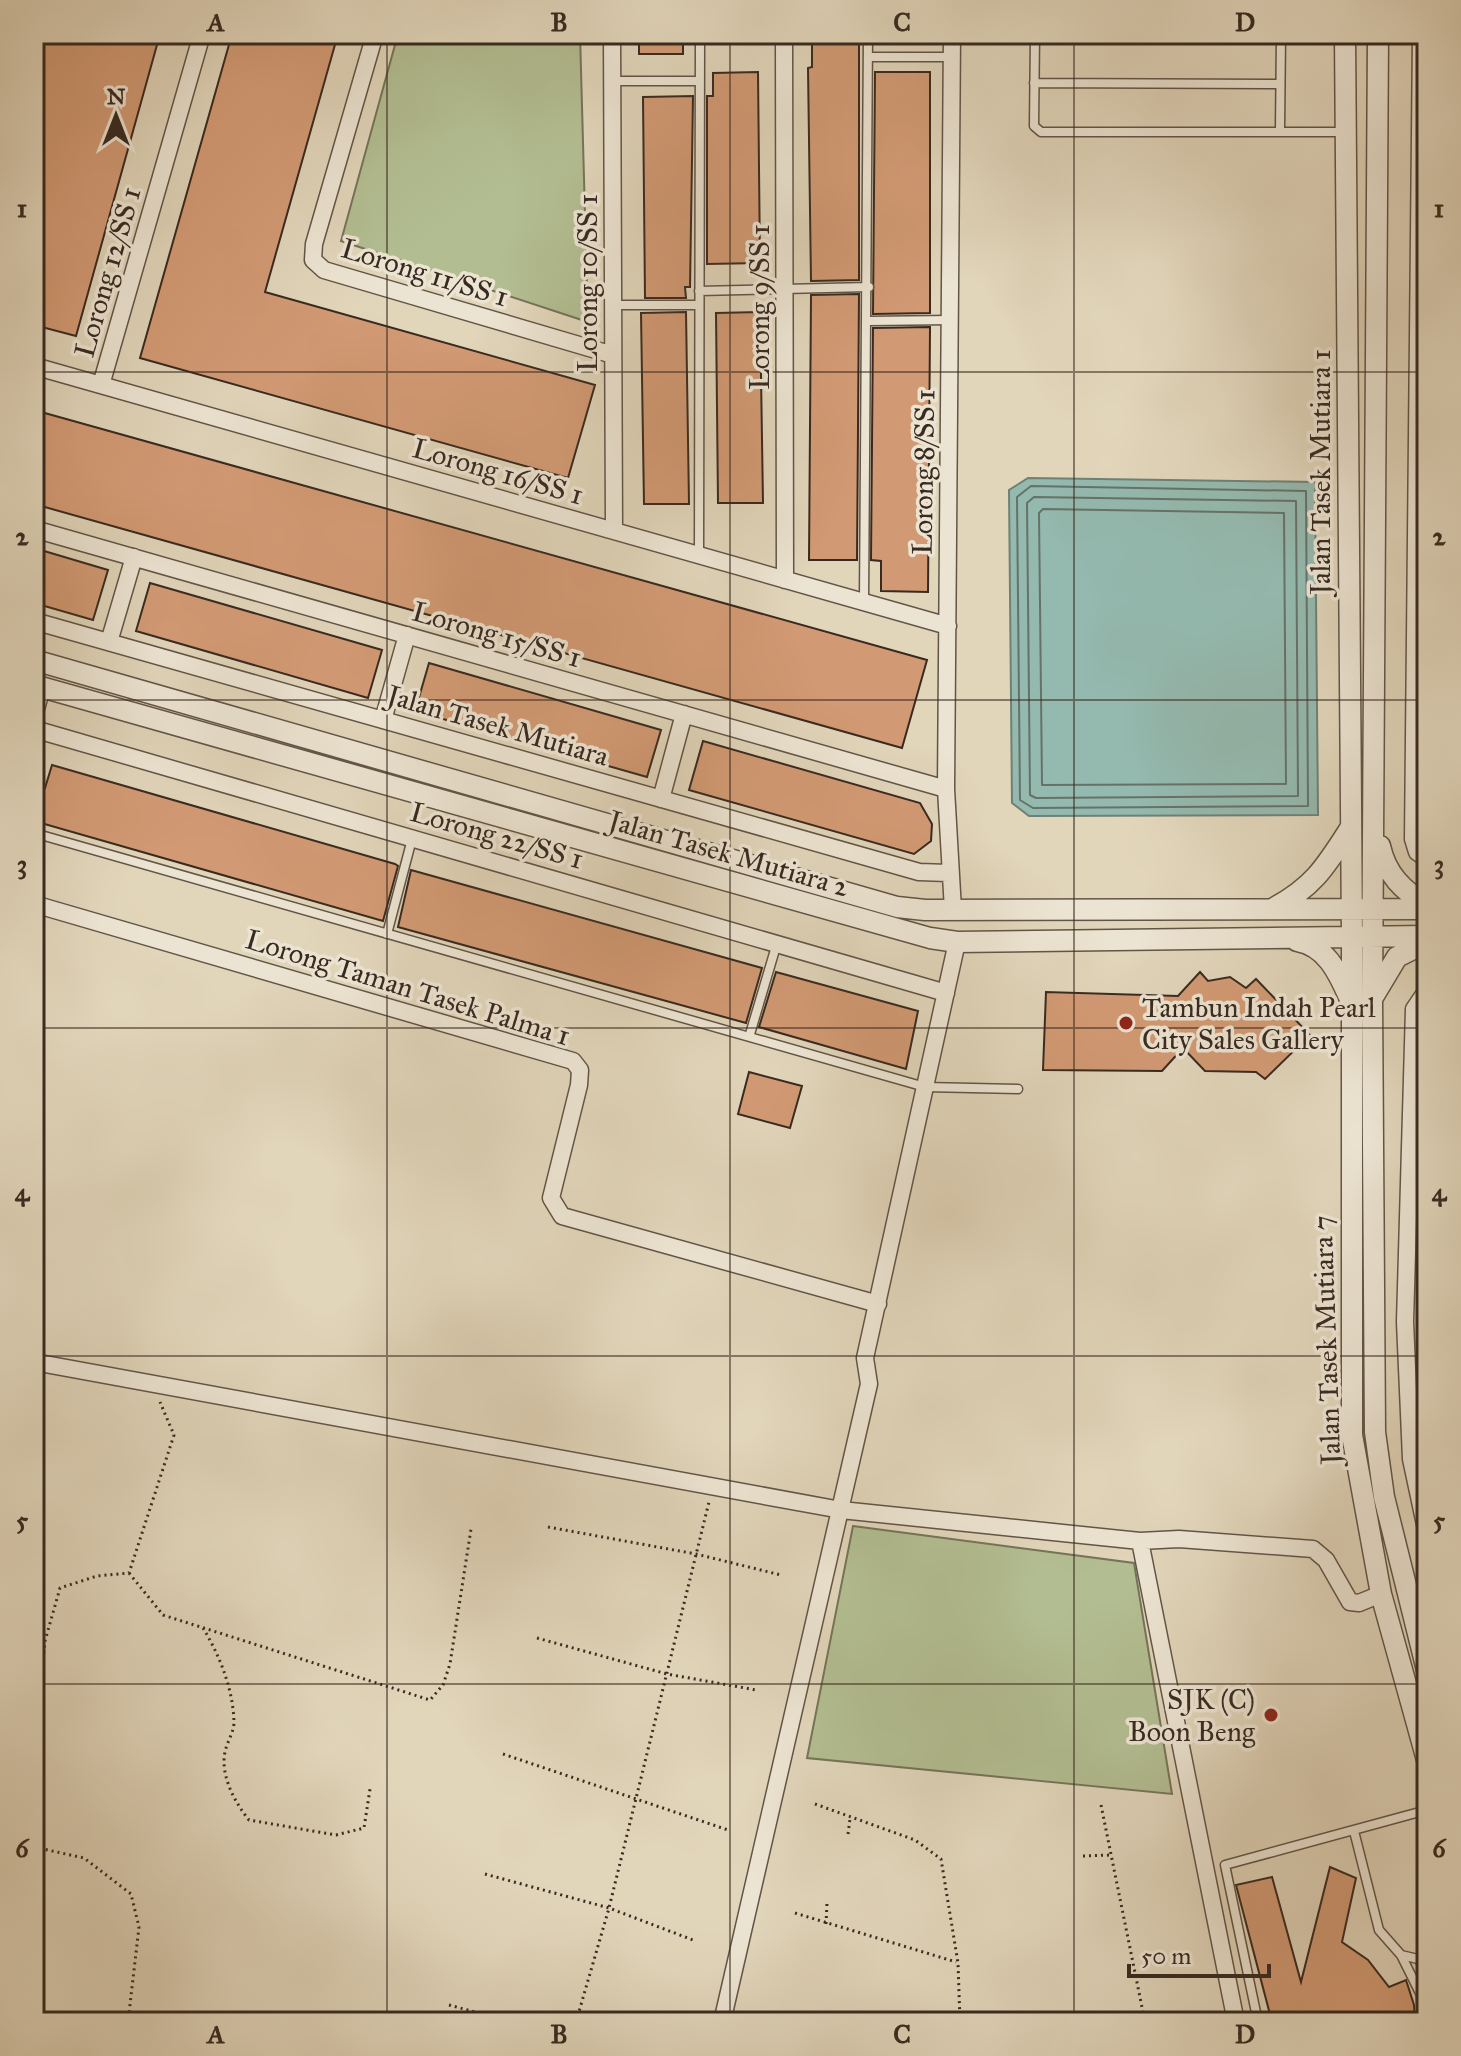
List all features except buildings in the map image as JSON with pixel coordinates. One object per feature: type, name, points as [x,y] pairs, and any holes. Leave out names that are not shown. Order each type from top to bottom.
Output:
[{"type":"street","name":"Lorong 12/SS 1","points":[[101,385],[202,34]]},
{"type":"street","name":"Lorong 11/SS 1","points":[[375,34],[314,244],[313,260],[324,270],[613,355]]},
{"type":"street","name":"Lorong 10/SS 1","points":[[612,34],[614,531]]},
{"type":"street","name":"Lorong 9/SS 1","points":[[784,34],[785,580]]},
{"type":"street","name":"Lorong 8/SS 1","points":[[952,34],[946,789],[948,873],[953,910]]},
{"type":"street","name":"Jalan Tasek Mutiara 1","points":[[1345,34],[1352,910]]},
{"type":"street","name":"Jalan Tasek Mutiara 1","points":[[1374,910],[1378,34]]},
{"type":"street","points":[[1421,34],[1424,98],[1423,352],[1413,839],[1417,852],[1427,859]]},
{"type":"street","name":"Lorong 16/SS 1","points":[[34,366],[948,626]]},
{"type":"street","name":"Lorong 15/SS 1","points":[[34,529],[946,789]]},
{"type":"street","points":[[109,642],[134,557]]},
{"type":"street","name":"Jalan Tasek Mutiara","points":[[34,621],[919,872],[948,873]]},
{"type":"street","points":[[383,720],[407,635]]},
{"type":"street","name":"Jalan Tasek Mutiara 2","points":[[34,660],[897,907],[953,910],[1374,910],[1427,907]]},
{"type":"street","points":[[34,716],[38,686]]},
{"type":"street","name":"Jalan Tasek Mutiara 2","points":[[38,686],[930,938],[957,942],[1427,936]]},
{"type":"street","points":[[661,799],[684,714]]},
{"type":"street","name":"Lorong 22/SS 1","points":[[34,729],[946,993]]},
{"type":"street","points":[[1269,910],[1302,893],[1319,877],[1351,827]]},
{"type":"street","points":[[1375,827],[1391,875],[1405,891],[1427,907]]},
{"type":"street","name":"Lorong Taman Tasek Palma 1","points":[[34,904],[573,1061],[580,1070],[579,1085],[551,1198],[562,1216],[878,1304]]},
{"type":"street","name":"Jalan Tasek Mutiara 7","points":[[1352,910],[1352,1435],[1381,1594],[1427,1760]]},
{"type":"street","name":"Jalan Tasek Mutiara 7","points":[[1374,910],[1375,1432],[1384,1497],[1427,1670]]},
{"type":"street","points":[[1274,937],[1311,944],[1330,961],[1350,1000]]},
{"type":"street","points":[[722,2022],[869,1384],[865,1358],[957,942]]},
{"type":"street","points":[[1372,1000],[1397,957],[1427,942]]},
{"type":"street","points":[[1427,990],[1414,1009],[1405,1322],[1411,1459],[1427,1534]]},
{"type":"street","points":[[34,1362],[841,1510],[1140,1541],[1179,1539],[1313,1549],[1326,1560],[1350,1602],[1359,1603],[1381,1594]]},
{"type":"street","points":[[1140,1541],[1236,2022]]},
{"type":"lane","points":[[699,555],[700,34]]},
{"type":"lane","points":[[864,602],[869,287],[868,34]]},
{"type":"lane","points":[[1035,34],[1034,126],[1041,132],[1345,132]]},
{"type":"lane","points":[[1280,130],[1281,34]]},
{"type":"lane","points":[[868,57],[952,57]]},
{"type":"lane","points":[[612,81],[700,81]]},
{"type":"lane","points":[[1034,83],[1280,84]]},
{"type":"lane","points":[[699,291],[869,287]]},
{"type":"lane","points":[[613,305],[699,305]]},
{"type":"lane","points":[[868,321],[951,320]]},
{"type":"lane","points":[[34,833],[750,1034],[925,1087],[1018,1089]]},
{"type":"lane","points":[[387,934],[412,838]]},
{"type":"lane","points":[[750,1034],[777,943]]},
{"type":"lane","points":[[1258,2022],[1225,1865],[1427,1810]]},
{"type":"lane","points":[[1354,1831],[1379,1930],[1401,1955],[1421,1995],[1422,2022]]},
{"type":"lane","points":[[1401,1955],[1418,1959],[1427,1969]]},
{"type":"path","points":[[129,1573],[174,1435],[152,1384]]},
{"type":"path","points":[[576,2022],[609,1908],[713,1487]]},
{"type":"path","points":[[548,1527],[696,1554],[781,1575]]},
{"type":"path","points":[[129,1573],[163,1615],[430,1700],[443,1685],[450,1664],[471,1529]]},
{"type":"path","points":[[34,1755],[45,1641],[60,1588],[97,1576],[129,1573]]},
{"type":"path","points":[[203,1628],[221,1657],[231,1703],[234,1724],[224,1755],[233,1801],[249,1820],[336,1835],[364,1828],[370,1789]]},
{"type":"path","points":[[537,1638],[667,1674],[756,1690]]},
{"type":"path","points":[[503,1754],[728,1830]]},
{"type":"path","points":[[815,1804],[915,1840],[941,1859],[958,1963],[960,2022]]},
{"type":"path","points":[[1101,1805],[1145,2022]]},
{"type":"path","points":[[848,1834],[850,1819]]},
{"type":"path","points":[[34,1847],[84,1858],[131,1894],[139,1927],[128,2022]]},
{"type":"path","points":[[1083,1856],[1111,1855]]},
{"type":"path","points":[[485,1874],[609,1908],[693,1940]]},
{"type":"path","points":[[826,1924],[827,1903]]},
{"type":"path","points":[[795,1913],[958,1963]]},
{"type":"path","points":[[449,2005],[512,2022]]},
{"type":"green space","points":[[398,34],[580,34],[588,322],[341,241]]},
{"type":"green space","points":[[853,1526],[1134,1563],[1172,1794],[807,1758]]},
{"type":"water","points":[[1028,478],[1315,482],[1318,815],[1029,816],[1012,803],[1009,490]]},
{"type":"place","name":"Tambun Indah Pearl City Sales Gallery","points":[[1126,1023]]},
{"type":"place","name":"SJK (C) Boon Beng","points":[[1271,1715]]}]
